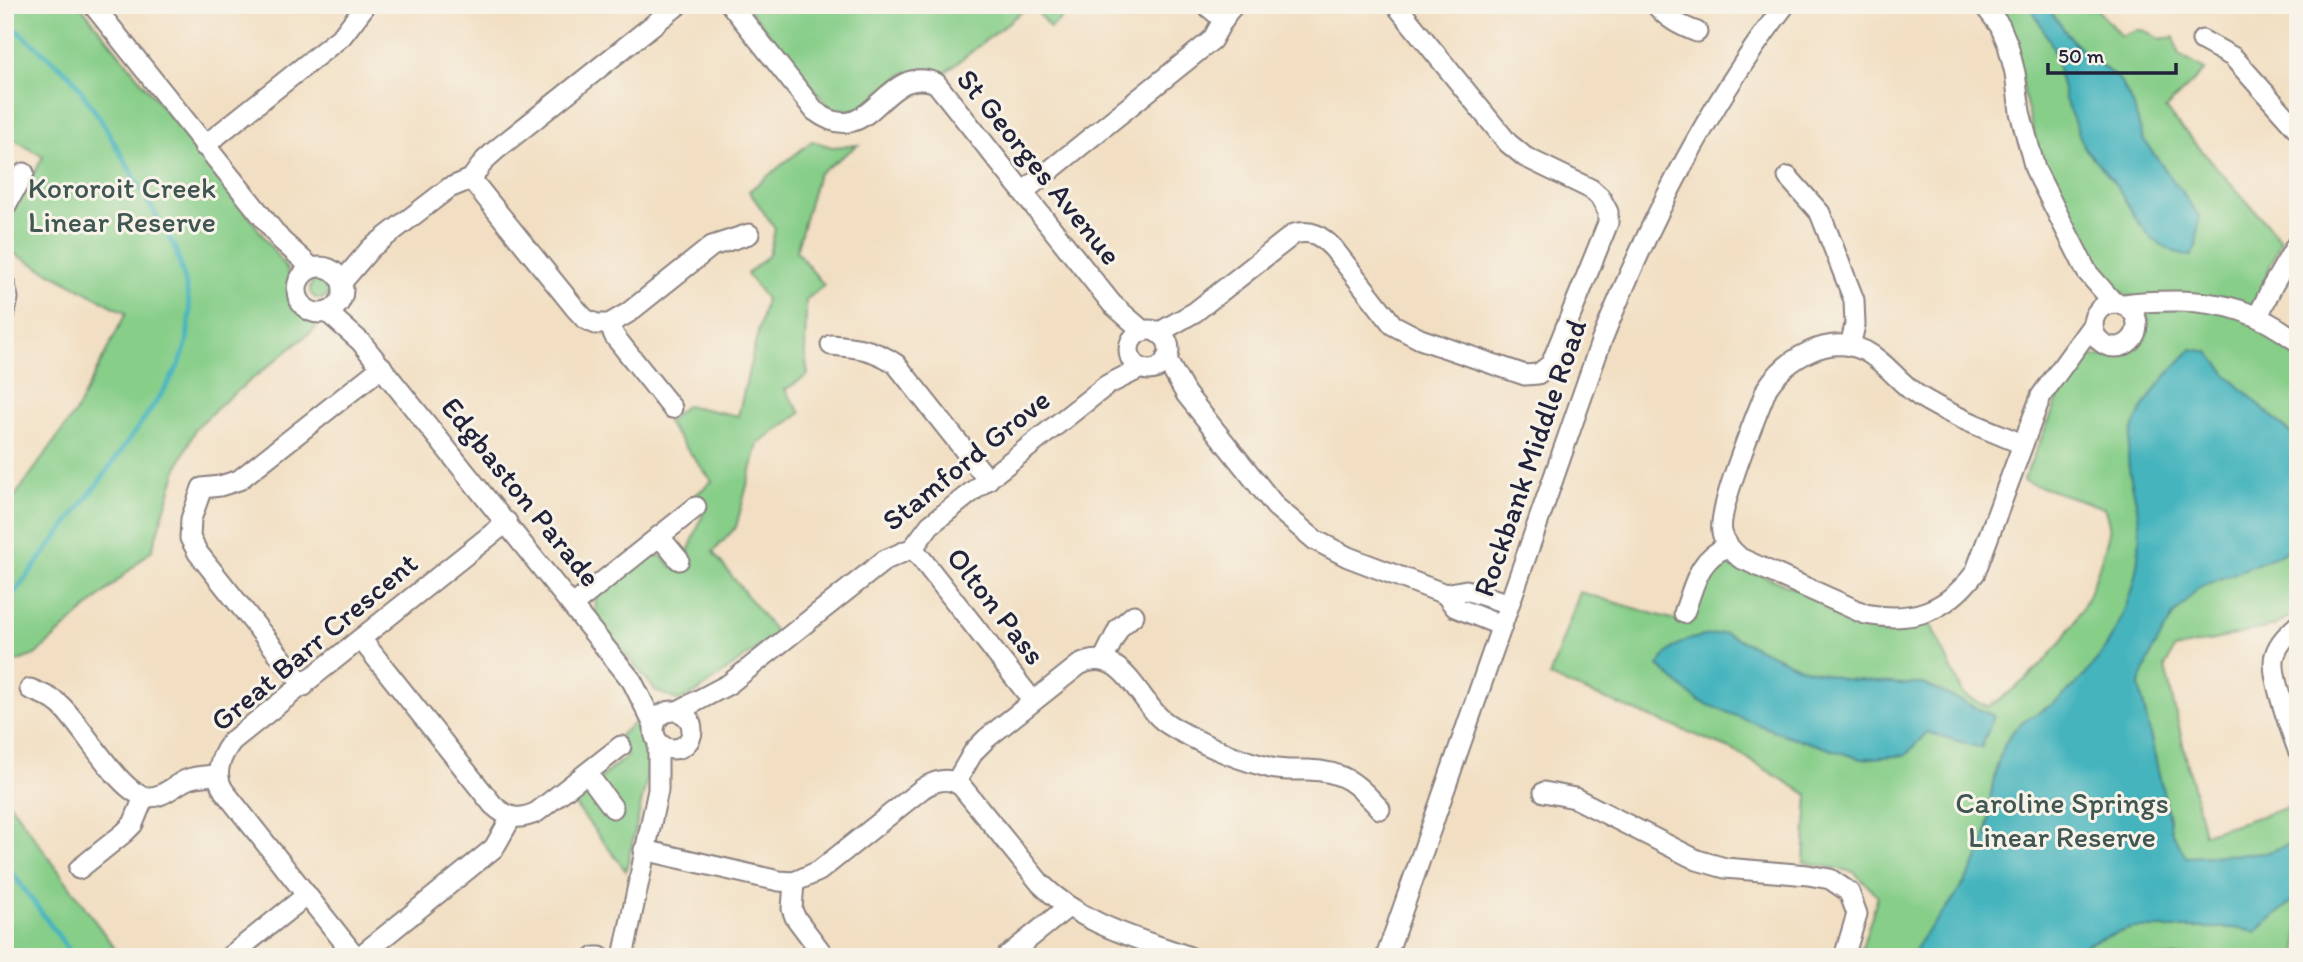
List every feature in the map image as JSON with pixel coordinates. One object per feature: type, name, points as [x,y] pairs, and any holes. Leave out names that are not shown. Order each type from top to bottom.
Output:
[{"type":"street","name":"Edgbaston Parade","points":[[93,5],[281,240],[325,279],[361,342]]},
{"type":"street","points":[[327,312],[333,309],[325,279],[371,248],[449,188],[471,179],[485,159],[678,5]]},
{"type":"street","name":"St Georges Avenue","points":[[732,5],[815,111],[827,120],[841,124],[858,120],[913,79],[926,79],[936,83],[1276,507],[1315,540],[1348,557],[1445,594],[1455,607],[1502,626]]},
{"type":"street","points":[[1023,192],[1212,40],[1229,13],[1206,5]]},
{"type":"street","name":"Stamford Grove","points":[[692,727],[729,684],[885,560],[913,548],[930,525],[1294,234],[1311,232],[1325,240],[1393,324],[1420,340],[1525,375],[1538,374],[1551,364],[1608,223],[1605,204],[1591,189],[1525,157],[1508,143],[1396,5]]},
{"type":"street","points":[[1656,5],[1663,14],[1679,25],[1697,32]]},
{"type":"street","name":"Rockbank Middle Road","points":[[1386,957],[1601,342],[1633,262],[1680,168],[1719,100],[1785,5]]},
{"type":"street","points":[[1984,5],[2000,26],[2008,45],[2020,113],[2035,169],[2087,272],[2097,338],[2109,346]]},
{"type":"street","points":[[204,146],[342,36],[365,7]]},
{"type":"street","points":[[2202,40],[2234,57],[2298,130]]},
{"type":"street","points":[[5,206],[24,173]]},
{"type":"street","points":[[1788,177],[1820,213],[1854,300],[1855,326],[1850,346]]},
{"type":"street","points":[[471,179],[582,316],[596,324],[609,324],[628,313],[712,246],[749,234]]},
{"type":"street","points":[[2258,316],[2298,242]]},
{"type":"street","points":[[2061,368],[2109,346],[2124,345],[2135,334],[2137,327],[2134,314],[2119,304],[2087,272]]},
{"type":"street","name":"Edgbaston Parade","points":[[325,279],[297,292],[302,304],[313,312],[327,312],[361,342],[632,681],[656,734],[658,790]]},
{"type":"street","points":[[5,285],[8,298],[5,312]]},
{"type":"street","points":[[2022,444],[1946,412],[1916,394],[1877,359],[1864,351],[1850,346],[1821,347],[1797,357],[1778,372],[1767,388],[1724,508],[1721,533],[1728,546],[1740,558],[1866,614],[1888,618],[1928,612],[1951,599],[1975,573],[2041,396],[2101,308],[2147,300],[2199,301],[2228,305],[2258,316],[2298,342]]},
{"type":"street","points":[[2137,327],[2152,314],[2176,301]]},
{"type":"street","points":[[609,324],[615,337],[672,408]]},
{"type":"street","points":[[831,345],[864,348],[880,353],[896,364],[988,480]]},
{"type":"street","points":[[304,686],[198,553],[190,538],[191,519],[202,488],[239,480],[382,367]]},
{"type":"street","points":[[573,606],[696,507]]},
{"type":"street","name":"Great Barr Crescent","points":[[358,957],[224,791],[218,782],[219,762],[232,741],[507,522]]},
{"type":"street","points":[[659,536],[679,561]]},
{"type":"street","points":[[1684,613],[1700,568],[1710,556],[1728,546]]},
{"type":"street","name":"Olton Pass","points":[[913,548],[1033,701]]},
{"type":"street","name":"St Georges Avenue","points":[[1445,594],[1465,590],[1509,604]]},
{"type":"street","points":[[1104,660],[1119,628],[1134,615]]},
{"type":"street","points":[[2298,625],[2281,640],[2274,657],[2275,676],[2298,750]]},
{"type":"street","points":[[361,639],[493,805],[511,818],[526,818],[537,812],[621,746]]},
{"type":"street","points":[[956,782],[974,751],[1033,701],[1090,659],[1111,662],[1120,669],[1158,717],[1204,744],[1271,768],[1318,770],[1344,777],[1358,785],[1380,809]]},
{"type":"street","name":"Edgbaston Parade","points":[[632,681],[674,711]]},
{"type":"street","name":"Stamford Grove","points":[[674,711],[729,684]]},
{"type":"street","points":[[30,689],[60,704],[126,786],[144,797],[167,793],[183,781],[198,776],[218,775]]},
{"type":"street","points":[[674,711],[688,717],[692,727],[689,740],[679,748],[668,749],[656,734],[660,715],[674,711]]},
{"type":"street","name":"Edgbaston Parade","points":[[623,957],[658,790],[679,748]]},
{"type":"street","points":[[587,774],[613,808]]},
{"type":"street","points":[[644,850],[779,881],[794,882],[819,871],[932,782],[956,782],[1040,883],[1068,907],[1088,920],[1114,931],[1190,957]]},
{"type":"street","points":[[1544,792],[1575,798],[1697,860],[1725,868],[1830,879],[1849,892],[1857,914],[1844,957]]},
{"type":"street","points":[[79,870],[124,834],[132,824],[144,797]]},
{"type":"street","points":[[358,957],[494,848],[511,818]]},
{"type":"street","points":[[794,882],[792,909],[795,917],[825,957]]},
{"type":"street","points":[[229,957],[307,895]]},
{"type":"street","points":[[1006,957],[1068,907]]},
{"type":"green space","name":"Kororoit Creek Linear Reserve","points":[[5,5],[80,5],[239,202],[288,271],[294,307],[311,318],[316,328],[227,399],[196,428],[178,466],[152,550],[35,655],[10,664],[5,673],[5,510],[75,413],[126,313],[5,249],[5,226],[43,157],[5,134]]},
{"type":"green space","points":[[745,5],[1030,5],[941,76],[932,68],[905,73],[857,110],[831,109]]},
{"type":"green space","points":[[1032,5],[1076,5],[1050,28]]},
{"type":"green space","name":"Caroline Springs Linear Reserve","points":[[1998,5],[2093,5],[2121,36],[2141,30],[2159,39],[2174,37],[2179,55],[2205,70],[2165,109],[2281,240],[2247,323],[2275,335],[2298,355],[2298,611],[2274,626],[2174,649],[2165,667],[2204,834],[2298,804],[2298,957],[1859,957],[1878,896],[1854,872],[1804,862],[1808,795],[1733,750],[1549,677],[1580,592],[1685,623],[1707,568],[1716,562],[1730,563],[1893,626],[1929,621],[1964,695],[1988,707],[2009,693],[2044,662],[2072,626],[2093,584],[2106,545],[2109,534],[2107,516],[2104,508],[2023,481],[2070,371],[2087,357],[2114,356],[2135,348],[2149,319],[2134,297],[2102,286],[2039,154],[2012,28]]},
{"type":"green space","points":[[812,141],[832,147],[858,145],[818,174],[796,251],[824,285],[806,300],[805,354],[808,375],[785,390],[801,413],[758,444],[736,527],[713,552],[777,634],[696,693],[679,701],[656,691],[595,617],[596,597],[650,555],[662,556],[674,568],[686,557],[703,514],[691,499],[712,481],[667,423],[686,405],[738,416],[766,299],[747,274],[769,255],[775,229],[749,191]]},
{"type":"green space","points":[[316,279],[324,279],[330,289],[324,299],[316,299],[310,293],[310,285]]},
{"type":"green space","points":[[639,719],[651,760],[626,871],[572,801],[627,756],[620,735]]},
{"type":"green space","points":[[5,797],[121,957],[5,957]]},
{"type":"water","points":[[2030,5],[2046,5],[2075,44],[2119,80],[2133,104],[2143,139],[2199,216],[2196,247],[2191,256],[2175,252],[2152,239],[2114,182],[2084,147],[2065,99],[2053,47]]},
{"type":"water","points":[[2192,349],[2209,352],[2230,378],[2298,440],[2298,537],[2284,553],[2198,588],[2173,616],[2152,652],[2139,685],[2172,832],[2186,857],[2266,853],[2298,841],[2298,896],[2256,932],[2235,928],[2132,928],[2096,940],[2060,957],[1912,957],[1922,938],[1961,888],[1980,854],[1987,833],[1996,769],[2009,737],[2023,722],[2054,703],[2085,675],[2116,629],[2131,590],[2139,549],[2139,521],[2129,465],[2130,439],[2147,401]]},
{"type":"water","points":[[1725,633],[1799,667],[1843,679],[1924,684],[1994,716],[1981,748],[1927,732],[1906,755],[1861,759],[1785,735],[1698,701],[1658,666],[1671,650],[1687,640]]},
{"type":"waterway","points":[[5,25],[19,32],[71,76],[103,123],[175,248],[190,310],[187,342],[180,363],[163,392],[102,478],[5,605]]},
{"type":"waterway","points":[[5,863],[74,957]]}]
